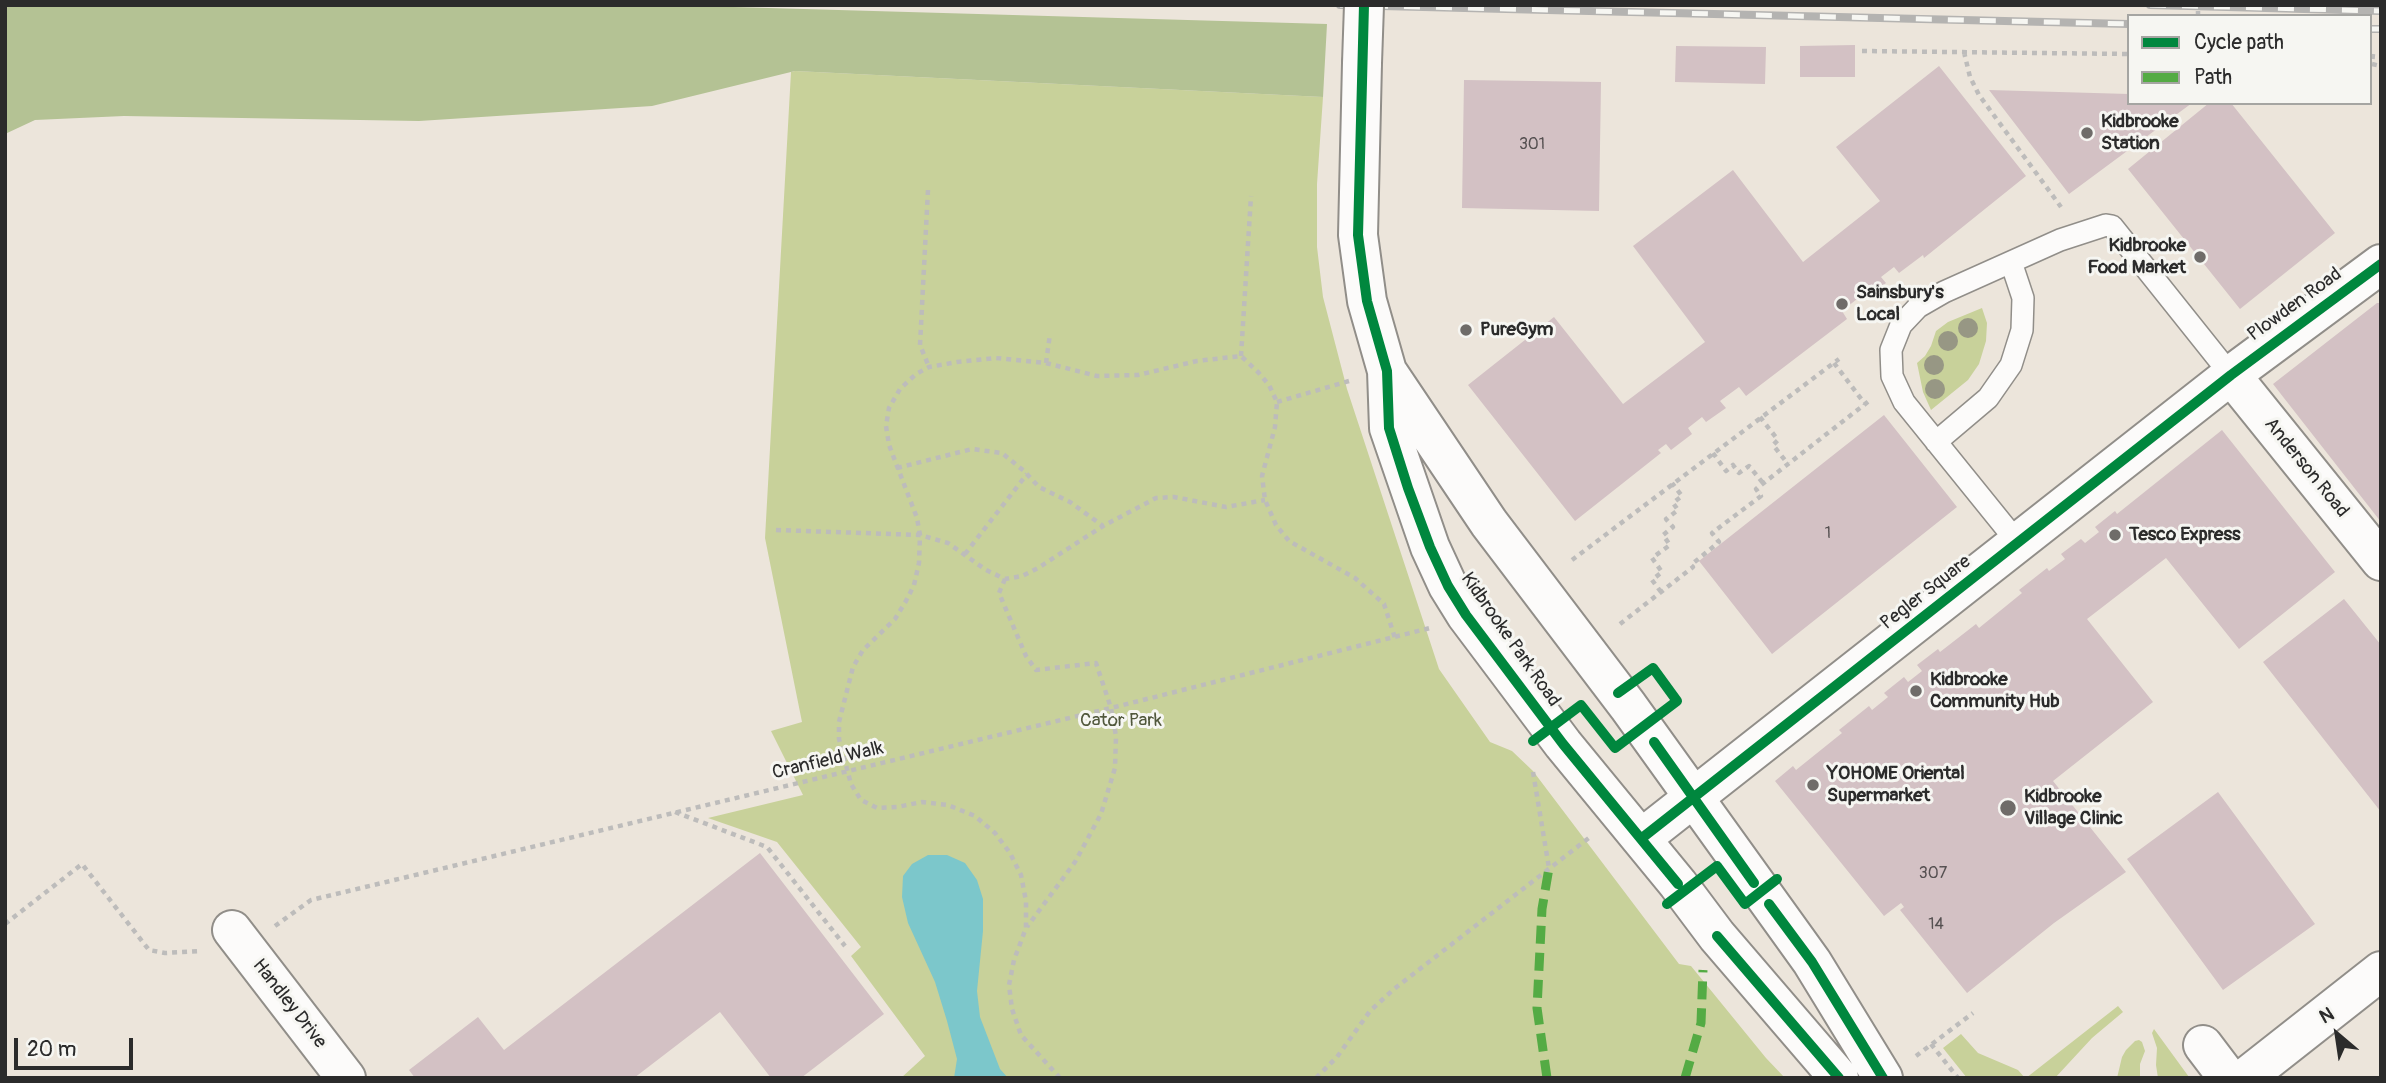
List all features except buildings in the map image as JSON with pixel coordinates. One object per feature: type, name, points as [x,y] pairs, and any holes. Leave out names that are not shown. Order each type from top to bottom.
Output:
[{"type":"main road","name":"Kidbrooke Park Road","points":[[1364,5],[1358,235],[1367,301],[1387,371],[1389,428],[1430,547],[1448,586],[1466,615],[1557,736],[1642,838],[1717,936],[1839,1078]]},
{"type":"main road","name":"Plowden Road","points":[[2231,375],[2381,264]]},
{"type":"main road","name":"Kidbrooke Park Road","points":[[1387,371],[1489,523],[1629,706],[1812,962],[1895,1070]]},
{"type":"main road","name":"Pegler Square","points":[[1642,838],[2231,375]]},
{"type":"main road","name":"Anderson Road","points":[[2231,375],[2381,561]]},
{"type":"main road","name":"Handley Drive","points":[[238,938],[346,1078]]},
{"type":"main road","points":[[2245,1078],[2381,971]]},
{"type":"main road","points":[[2203,1045],[2228,1078]]},
{"type":"lane","points":[[2018,542],[1904,402],[1892,376],[1891,350],[1900,325],[1918,307],[2060,240],[2106,225],[2112,226],[2231,375]]},
{"type":"lane","points":[[1936,442],[1988,398],[2011,365],[2022,330],[2023,298],[2011,262]]},
{"type":"path","points":[[1862,51],[2126,52]]},
{"type":"path","points":[[1964,52],[1970,76],[1979,95],[2081,233]]},
{"type":"path","points":[[2373,54],[2372,64],[2381,66]]},
{"type":"path","points":[[928,190],[920,345],[929,367]]},
{"type":"path","points":[[1241,356],[1251,196]]},
{"type":"path","points":[[1046,363],[1050,334]]},
{"type":"path","points":[[1026,928],[1026,901],[1021,876],[1010,853],[995,833],[975,816],[948,805],[922,802],[877,808],[861,800],[851,784],[839,739],[839,722],[853,667],[863,650],[895,619],[914,585],[919,563],[920,535],[910,497],[889,445],[886,426],[889,408],[900,389],[916,374],[929,367],[995,358],[1046,363],[1097,376],[1138,375],[1197,361],[1241,356],[1269,385],[1276,402],[1275,427],[1262,476],[1265,500],[1276,525],[1289,541],[1354,579],[1384,604],[1395,638]]},
{"type":"path","points":[[1572,560],[1836,361],[1866,404]]},
{"type":"path","points":[[1276,402],[1349,381]]},
{"type":"path","points":[[1620,624],[1693,567],[1691,565],[1719,542],[1712,533],[1761,496],[1756,489],[1871,400]]},
{"type":"path","points":[[1760,417],[1779,440],[1773,445],[1788,464]]},
{"type":"path","points":[[897,468],[972,449],[1002,453],[1039,487],[1070,502],[1103,526]]},
{"type":"path","points":[[1713,453],[1726,471],[1733,465],[1740,474],[1749,466],[1763,483]]},
{"type":"path","points":[[965,554],[1027,474]]},
{"type":"path","points":[[1661,592],[1652,580],[1662,572],[1652,558],[1670,545],[1663,535],[1673,527],[1666,519],[1678,510],[1672,503],[1682,496],[1672,483]]},
{"type":"path","points":[[776,530],[920,535],[948,543],[986,570],[1005,579],[1022,576],[1103,526],[1156,498],[1174,497],[1226,507],[1265,500]]},
{"type":"path","points":[[1005,579],[999,593],[1026,656],[1036,670],[1096,663],[1111,708],[1116,736],[1115,768],[1101,814],[1075,862],[1026,928],[1014,960],[1009,985],[1012,1009],[1021,1035],[1060,1078]]},
{"type":"path","points":[[1531,762],[1549,868]]},
{"type":"path","points":[[674,812],[767,847],[845,946]]},
{"type":"path","points":[[1316,1078],[1336,1057],[1370,1011],[1394,989],[1592,836]]},
{"type":"path","points":[[5,924],[82,864],[149,950],[164,953],[238,938]]},
{"type":"path","points":[[1895,1070],[1973,1013]]},
{"type":"path","points":[[1931,1044],[1958,1078]]},
{"type":"green space","points":[[5,5],[664,5],[1327,24],[1323,97],[795,71],[652,106],[419,121],[124,116],[35,120],[5,134]]},
{"type":"green space","name":"Cator Park","points":[[791,72],[1323,97],[1317,184],[1317,247],[1323,297],[1347,389],[1439,669],[1490,742],[1512,751],[1533,771],[1679,964],[1691,966],[1785,1078],[901,1078],[925,1056],[851,956],[861,947],[777,842],[708,818],[803,795],[771,731],[802,722],[765,538]]},
{"type":"green space","points":[[1982,308],[1987,323],[1986,341],[1979,364],[1968,380],[1931,410],[1923,392],[1917,363],[1931,346],[1936,331],[1948,322]]},
{"type":"green space","points":[[2118,1006],[2123,1012],[2092,1038],[2055,1078],[2026,1078]]},
{"type":"green space","points":[[2154,1029],[2188,1078],[2158,1078],[2157,1048],[2152,1033]]},
{"type":"green space","points":[[1961,1034],[1978,1053],[2018,1070],[2025,1078],[1967,1078],[1943,1048]]},
{"type":"green space","points":[[2139,1040],[2145,1051],[2140,1064],[2140,1078],[2117,1078],[2126,1050]]},
{"type":"water","points":[[928,855],[947,855],[965,863],[977,880],[983,899],[977,991],[980,1017],[1000,1069],[1008,1078],[954,1078],[957,1059],[947,1021],[935,982],[908,923],[902,897],[903,876],[912,864]]},
{"type":"railway","points":[[1340,5],[2127,24]]},
{"type":"railway","points":[[2150,5],[2381,11]]},
{"type":"railway","points":[[2372,29],[2381,29]]},
{"type":"marked path","points":[[1547,1078],[1537,1008],[1542,909],[1549,868]]},
{"type":"marked path","points":[[1685,1078],[1701,1023],[1703,970]]},
{"type":"cycle path","points":[[1364,5],[1358,235],[1367,301],[1387,371],[1389,428],[1408,488],[1430,547],[1448,586],[1466,615],[1563,744],[1678,884]]},
{"type":"cycle path","points":[[1642,838],[2231,375],[2381,264]]},
{"type":"cycle path","points":[[1533,741],[1581,705],[1615,748],[1677,701],[1653,668],[1618,693]]},
{"type":"cycle path","points":[[1654,742],[1754,883]]},
{"type":"cycle path","points":[[1667,904],[1717,866],[1745,904],[1777,879]]},
{"type":"cycle path","points":[[1769,904],[1812,962],[1883,1078]]},
{"type":"cycle path","points":[[1717,936],[1839,1078]]},
{"type":"place","name":"Kidbrooke Station","points":[[2087,133]]},
{"type":"place","name":"Kidbrooke Food Market","points":[[2200,257]]},
{"type":"place","name":"Sainsbury's Local","points":[[1842,304]]},
{"type":"place","name":"PureGym","points":[[1466,330]]},
{"type":"place","name":"Tesco Express","points":[[2115,535]]},
{"type":"place","name":"Kidbrooke Community Hub","points":[[1916,691]]},
{"type":"place","name":"YOHOME Oriental Supermarket","points":[[1813,785]]},
{"type":"place","name":"Kidbrooke Village Clinic","points":[[2008,808]]}]
